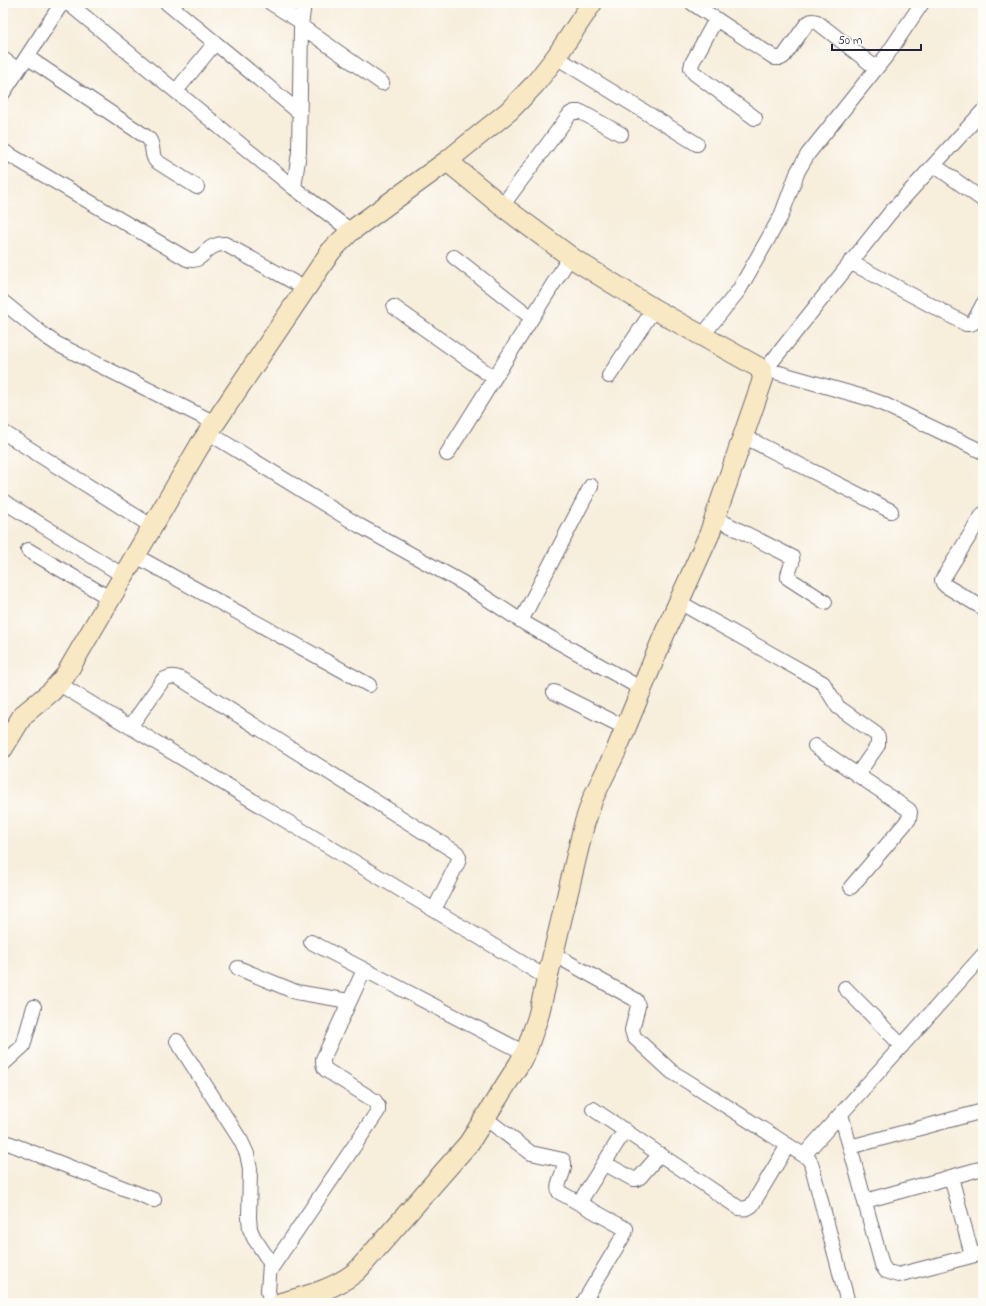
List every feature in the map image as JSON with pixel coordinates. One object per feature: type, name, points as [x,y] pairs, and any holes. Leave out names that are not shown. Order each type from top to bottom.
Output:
[{"type":"street","points":[[3,93],[62,3]]},
{"type":"street","points":[[68,3],[294,188],[352,231]]},
{"type":"street","points":[[167,3],[300,113]]},
{"type":"street","points":[[271,3],[382,83]]},
{"type":"street","points":[[294,188],[299,152],[301,24],[304,3]]},
{"type":"street","points":[[3,748],[23,715],[59,684],[65,676],[200,445],[331,251],[352,231],[447,161],[509,111],[535,84],[556,57],[592,3]]},
{"type":"street","points":[[692,3],[778,59],[784,56],[806,25],[813,20],[876,68]]},
{"type":"street","points":[[702,336],[739,290],[784,208],[798,171],[805,158],[895,44],[922,3]]},
{"type":"street","points":[[716,19],[692,63],[691,68],[694,73],[755,118]]},
{"type":"street","points":[[176,91],[215,43]]},
{"type":"street","points":[[27,57],[148,138],[153,144],[152,155],[156,162],[197,187]]},
{"type":"street","points":[[556,57],[697,144]]},
{"type":"street","points":[[3,59],[18,70]]},
{"type":"street","points":[[281,1303],[318,1293],[347,1279],[357,1271],[462,1152],[519,1064],[525,1053],[538,1017],[588,810],[611,762],[679,602],[705,545],[763,379],[762,368],[890,212],[983,111]]},
{"type":"street","points":[[502,206],[570,114],[574,112],[581,112],[621,134]]},
{"type":"street","points":[[3,151],[187,259],[192,261],[196,260],[210,247],[218,244],[224,244],[306,289]]},
{"type":"street","points":[[447,161],[502,206],[570,257],[654,309],[702,336],[762,368],[881,403],[983,452]]},
{"type":"street","points":[[934,165],[983,200]]},
{"type":"street","points":[[454,257],[532,318]]},
{"type":"street","points":[[447,454],[570,257]]},
{"type":"street","points":[[850,262],[966,324],[973,323],[983,304]]},
{"type":"street","points":[[3,302],[57,344],[212,428],[360,526],[453,577],[521,621],[642,689]]},
{"type":"street","points":[[394,307],[494,378]]},
{"type":"street","points":[[609,376],[654,309]]},
{"type":"street","points":[[3,432],[153,527]]},
{"type":"street","points":[[743,436],[892,511]]},
{"type":"street","points":[[521,621],[591,486]]},
{"type":"street","points":[[3,501],[124,576]]},
{"type":"street","points":[[983,514],[942,580],[946,586],[983,608]]},
{"type":"street","points":[[715,518],[792,557],[793,561],[788,578],[825,602]]},
{"type":"street","points":[[28,550],[111,599]]},
{"type":"street","points":[[136,556],[369,685]]},
{"type":"street","points":[[679,602],[823,683],[838,707],[876,734],[878,738],[878,745],[857,775]]},
{"type":"street","points":[[130,727],[163,680],[169,676],[181,679],[457,852],[459,857],[458,862],[434,910]]},
{"type":"street","points":[[59,684],[547,978]]},
{"type":"street","points":[[554,692],[626,728]]},
{"type":"street","points":[[815,746],[908,810],[910,816],[910,819],[851,887]]},
{"type":"street","points":[[311,942],[525,1053]]},
{"type":"street","points":[[553,954],[633,997],[638,1006],[632,1030],[634,1037],[638,1041],[682,1078],[804,1155],[811,1163],[848,1303]]},
{"type":"street","points":[[804,1155],[983,955]]},
{"type":"street","points":[[238,968],[296,992],[349,1002]]},
{"type":"street","points":[[270,1270],[378,1111],[376,1101],[323,1067],[323,1059],[364,970]]},
{"type":"street","points":[[846,988],[902,1046]]},
{"type":"street","points":[[3,1064],[22,1046],[34,1007]]},
{"type":"street","points":[[177,1041],[241,1142],[247,1154],[250,1169],[250,1229],[270,1264],[268,1291],[271,1303]]},
{"type":"street","points":[[593,1109],[739,1208],[743,1209],[752,1205],[788,1145]]},
{"type":"street","points":[[850,1147],[983,1111]]},
{"type":"street","points":[[841,1114],[882,1265],[886,1271],[891,1274],[898,1275],[978,1254],[951,1177]]},
{"type":"street","points":[[485,1118],[531,1153],[563,1160],[565,1165],[558,1190],[624,1227],[626,1230],[583,1303]]},
{"type":"street","points":[[579,1203],[625,1130]]},
{"type":"street","points":[[3,1141],[154,1200]]},
{"type":"street","points":[[604,1163],[633,1179],[636,1179],[640,1177],[660,1154]]},
{"type":"street","points":[[865,1201],[983,1168]]}]
